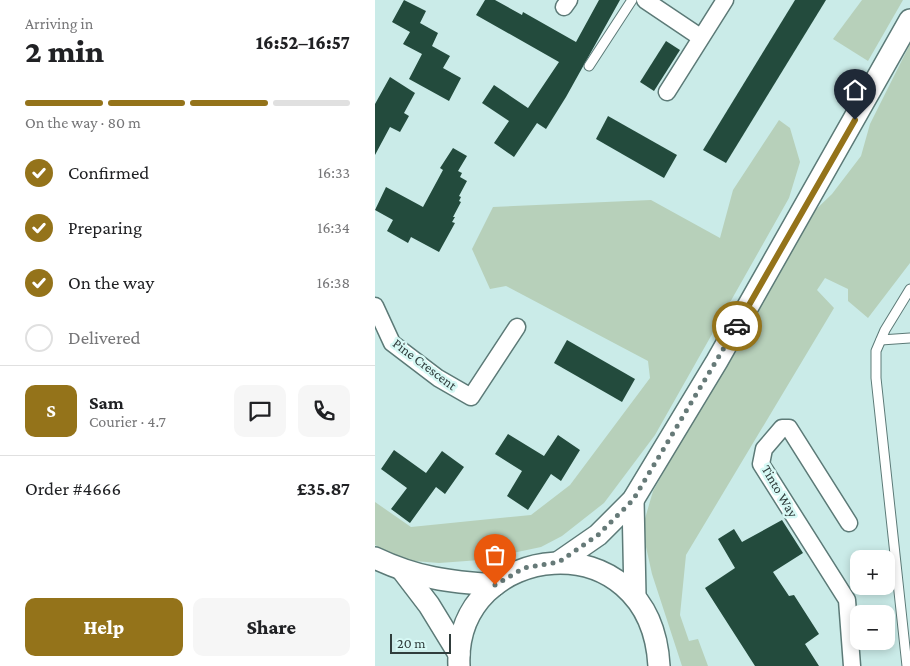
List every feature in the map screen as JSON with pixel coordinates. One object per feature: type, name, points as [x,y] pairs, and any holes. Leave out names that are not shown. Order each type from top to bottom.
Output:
[{"type":"street","points":[[645,0],[700,37]]},
{"type":"street","points":[[667,92],[725,0]]},
{"type":"street","points":[[559,562],[598,535],[633,500],[722,352],[910,20]]},
{"type":"street","name":"Pine Crescent","points":[[375,306],[392,343],[438,378],[476,400],[517,327]]},
{"type":"street","name":"Tinto Way","points":[[849,523],[789,428],[782,428],[764,449],[761,464],[847,600],[852,666]]},
{"type":"street","points":[[633,500],[635,596]]},
{"type":"street","points":[[375,558],[403,571],[451,582],[495,585]]},
{"type":"street","points":[[459,660],[465,628],[477,604],[495,585],[524,568],[559,562],[587,566],[605,574],[613,578],[635,596],[650,619],[658,644],[659,666]]},
{"type":"street","points":[[403,571],[429,605],[459,660]]},
{"type":"lane","points":[[589,66],[632,0]]},
{"type":"lane","points":[[907,666],[877,378],[877,351],[881,340],[910,289]]},
{"type":"lane","points":[[881,340],[910,338]]},
{"type":"green space","points":[[862,0],[903,0],[868,61],[833,39]]},
{"type":"green space","points":[[910,44],[910,263],[868,318],[848,301],[848,289],[825,278],[817,290],[834,308],[686,555],[680,615],[689,641],[698,639],[708,666],[682,666],[652,574],[642,529],[653,491],[805,220],[832,194],[861,156],[870,124]]},
{"type":"green space","points":[[779,120],[790,128],[800,162],[789,198],[655,435],[604,503],[562,536],[541,547],[480,560],[439,563],[402,560],[375,545],[375,502],[411,527],[531,515],[570,485],[650,378],[648,361],[506,286],[490,289],[472,249],[493,207],[651,200],[720,238],[733,190]]},
{"type":"building","points":[[404,0],[426,11],[420,23],[438,33],[432,46],[450,56],[443,68],[461,78],[449,101],[409,79],[422,54],[403,44],[410,32],[392,22]]},
{"type":"building","points":[[485,0],[495,0],[522,15],[523,12],[576,42],[599,0],[620,0],[546,129],[537,123],[514,157],[494,143],[509,121],[482,103],[494,85],[528,108],[559,62],[476,15]]},
{"type":"building","points":[[795,0],[826,0],[726,163],[703,150]]},
{"type":"building","points":[[666,41],[680,50],[654,91],[640,82]]},
{"type":"building","points":[[390,77],[415,93],[404,113],[409,116],[400,132],[390,127],[375,155],[375,104]]},
{"type":"building","points":[[608,116],[677,155],[664,178],[596,139]]},
{"type":"building","points":[[453,148],[467,156],[458,171],[462,173],[460,177],[467,181],[459,196],[461,197],[459,201],[461,202],[453,217],[455,217],[452,222],[455,223],[439,252],[411,237],[408,243],[387,231],[393,220],[375,210],[386,187],[423,207],[443,170],[440,168]]},
{"type":"building","points":[[567,340],[635,379],[622,402],[554,363]]},
{"type":"building","points":[[508,434],[544,456],[558,435],[580,450],[561,481],[551,474],[528,510],[507,496],[522,471],[495,454]]},
{"type":"building","points":[[394,450],[426,473],[442,451],[464,467],[445,494],[436,487],[410,523],[391,509],[407,488],[381,469]]},
{"type":"building","points":[[782,520],[803,553],[773,572],[789,596],[794,595],[819,634],[805,644],[819,666],[755,666],[705,588],[735,568],[718,539],[734,529],[742,542]]},
{"type":"way so far","points":[[495,585],[524,568],[559,562],[598,535],[633,500],[737,326]]},
{"type":"route","points":[[737,326],[855,120]]}]
